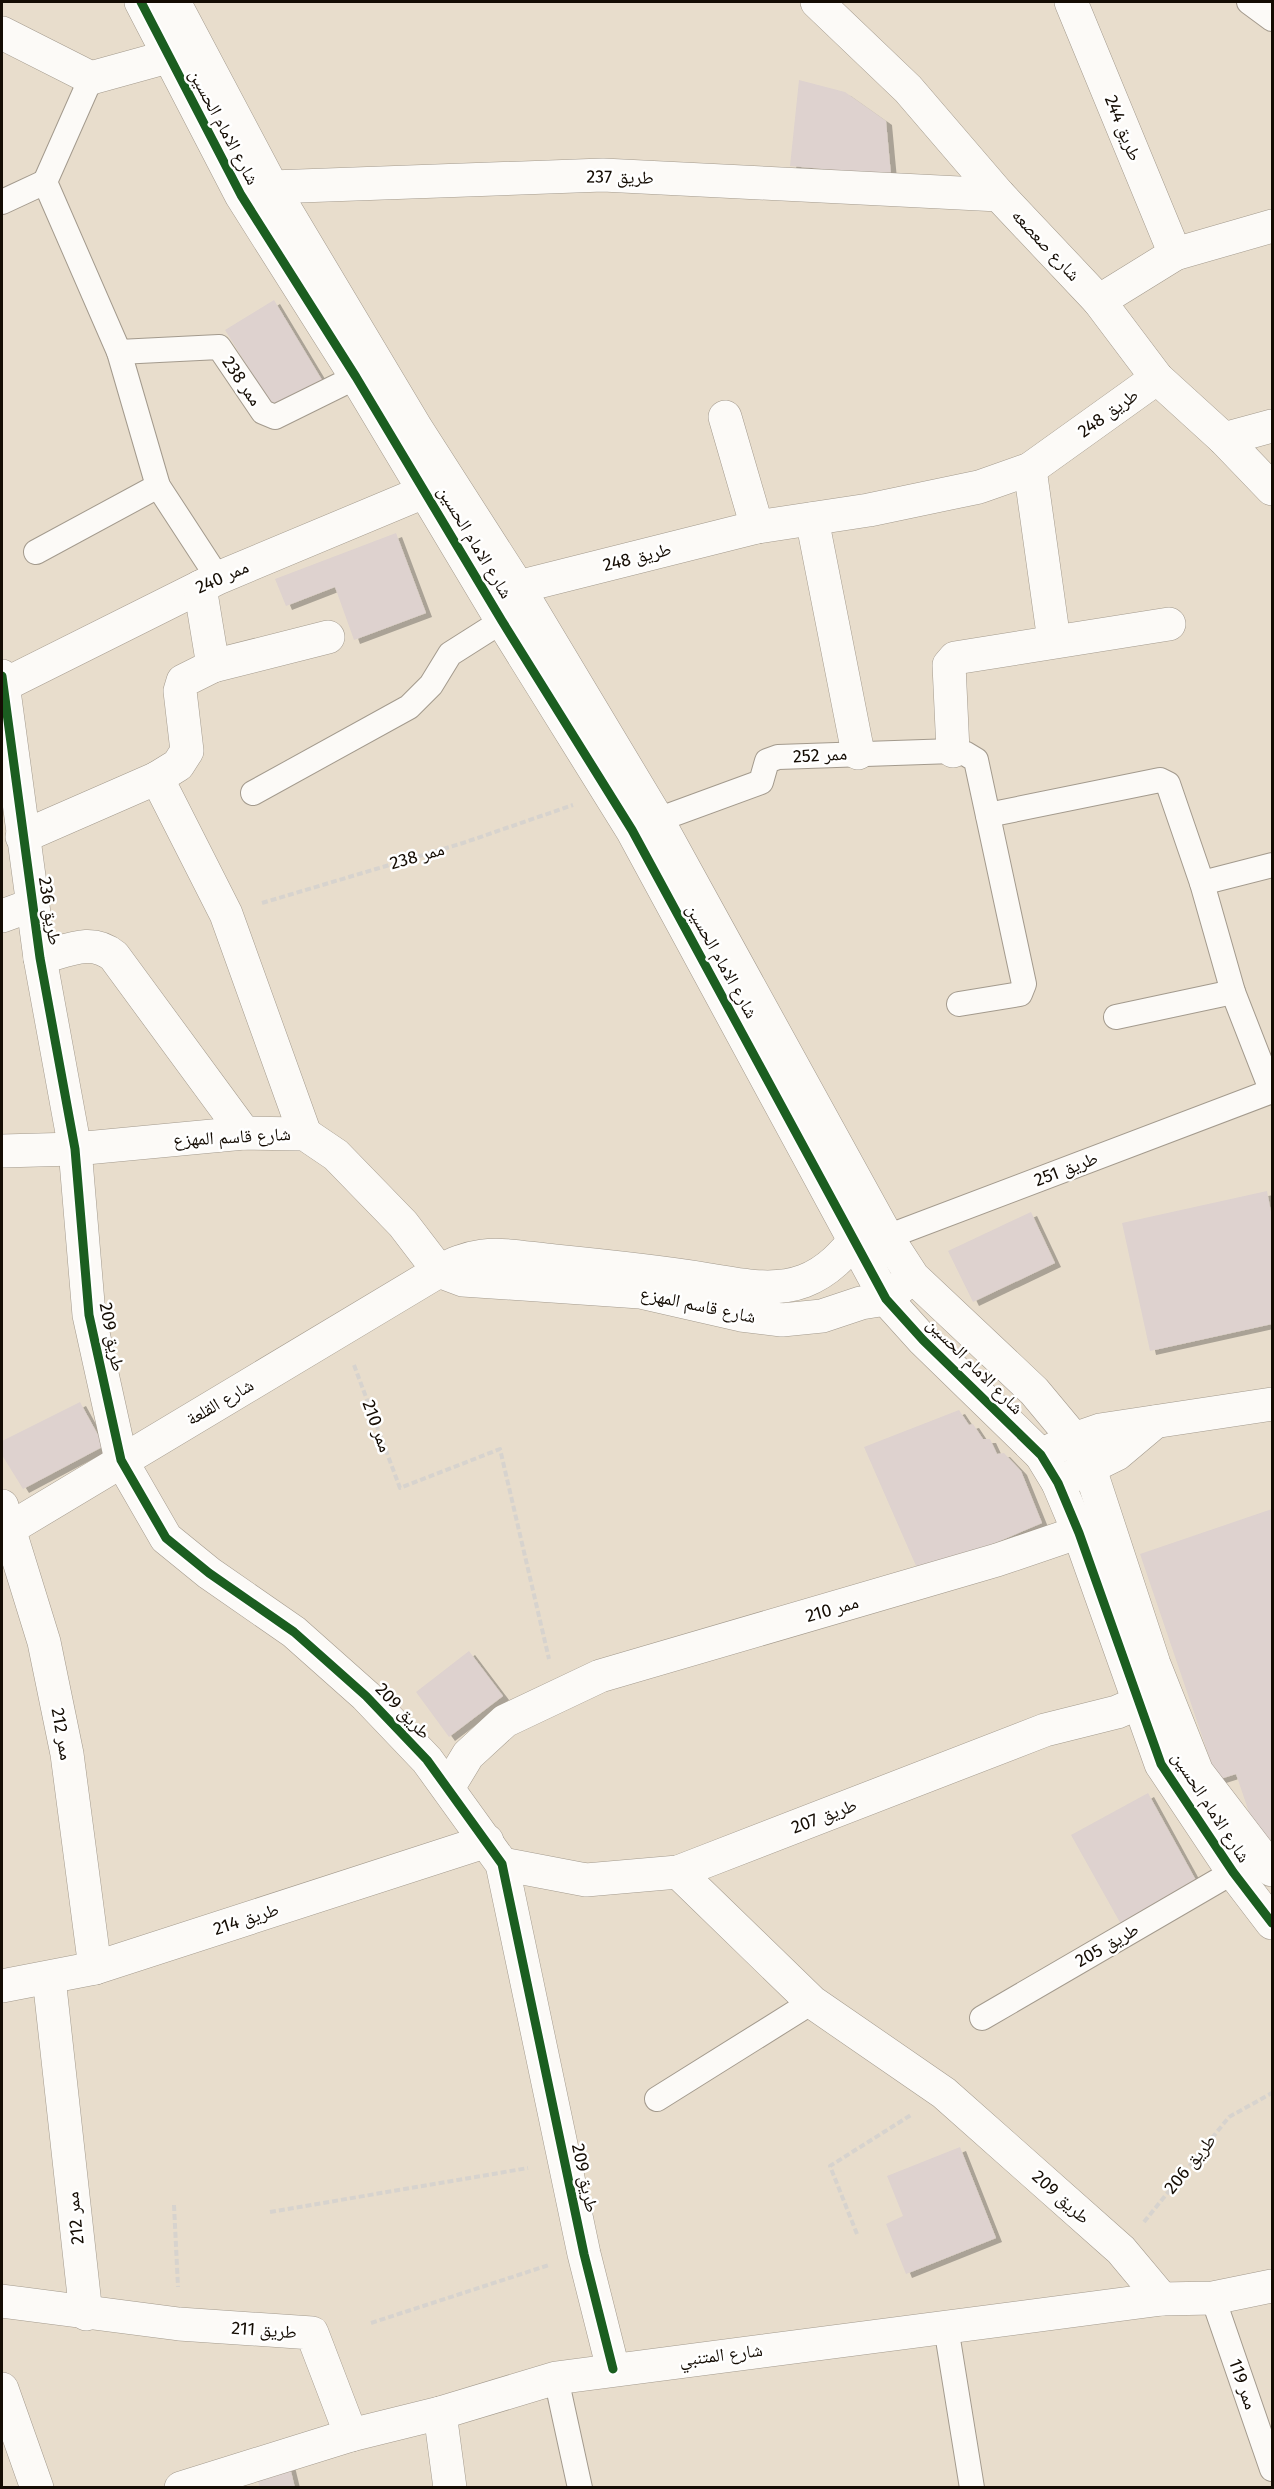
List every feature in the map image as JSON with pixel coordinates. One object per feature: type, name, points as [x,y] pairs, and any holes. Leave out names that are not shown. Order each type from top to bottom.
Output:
[{"type":"street","name":"شارع الامام الحسين","points":[[141,2],[181,49],[357,377],[437,485],[502,579],[644,824],[870,1237],[886,1299],[931,1348],[1041,1455],[1058,1483],[1093,1528],[1154,1664],[1197,1772],[1272,1870]]},
{"type":"street","name":"شارع الامام الحسين","points":[[174,2],[181,49]]},
{"type":"street","name":"شارع صعصعه","points":[[817,2],[908,89],[999,195],[1099,301],[1157,378],[1224,439],[1272,489]]},
{"type":"street","name":"طريق 244","points":[[1071,2],[1175,254]]},
{"type":"street","points":[[2,33],[91,78],[181,49]]},
{"type":"street","name":"طريق 237","points":[[257,191],[603,175],[999,195]]},
{"type":"street","name":"شارع الامام الحسين","points":[[257,191],[437,485]]},
{"type":"street","points":[[1099,301],[1175,254],[1272,226]]},
{"type":"street","name":"طريق 248","points":[[502,579],[757,527],[979,488],[1030,469],[1157,378]]},
{"type":"street","points":[[725,417],[757,527]]},
{"type":"street","points":[[1224,439],[1272,426]]},
{"type":"street","points":[[1030,469],[1054,641]]},
{"type":"street","name":"ممر 240","points":[[2,682],[209,582],[437,485]]},
{"type":"street","points":[[812,519],[858,753]]},
{"type":"street","name":"شارع الامام الحسين","points":[[502,579],[502,621],[620,786]]},
{"type":"street","points":[[209,582],[213,666]]},
{"type":"street","points":[[953,751],[949,665],[955,658],[1169,624]]},
{"type":"street","points":[[22,837],[157,778],[178,765],[187,751],[180,691],[183,681],[213,666],[328,636]]},
{"type":"street","name":"طريق 236","points":[[2,682],[40,958],[75,1149]]},
{"type":"street","points":[[157,778],[225,914],[305,1134]]},
{"type":"street","points":[[2,916],[32,905]]},
{"type":"street","name":"طريق 236","points":[[40,958],[94,945],[104,948],[114,956],[244,1133]]},
{"type":"street","name":"شارع قاسم المهزع","points":[[2,1151],[75,1149],[244,1133],[305,1134],[343,1162],[403,1224],[439,1271],[463,1280],[640,1292],[741,1315],[782,1320],[822,1316],[861,1303],[886,1299],[913,1277]]},
{"type":"street","name":"طريق 209","points":[[75,1149],[89,1315],[122,1460],[166,1538],[209,1574],[294,1632],[366,1696],[427,1760],[494,1853],[584,2254],[613,2369]]},
{"type":"street","name":"شارع الامام الحسين","points":[[870,1237],[1034,1391],[1074,1439],[1090,1469],[1093,1528],[1138,1703],[1161,1764],[1233,1872],[1272,1923]]},
{"type":"street","name":"شارع قاسم المهزع","points":[[439,1271],[464,1259],[502,1256],[649,1270],[761,1287],[782,1287],[823,1272],[870,1237]]},
{"type":"street","name":"شارع القلعة","points":[[4,1522],[122,1460],[342,1331],[439,1271]]},
{"type":"street","points":[[1041,1455],[1074,1439],[1100,1430],[1272,1404]]},
{"type":"street","points":[[1058,1483],[1117,1454],[1155,1422]]},
{"type":"street","name":"ممر 212","points":[[4,1522],[45,1642],[67,1754],[95,1968]]},
{"type":"street","name":"ممر 210","points":[[448,1788],[468,1755],[506,1721],[600,1676],[922,1583],[1093,1528]]},
{"type":"street","name":"طريق 207","points":[[494,1853],[586,1880],[678,1872],[1045,1730],[1117,1712],[1138,1703]]},
{"type":"street","name":"طريق 214","points":[[2,1986],[95,1968],[494,1853]]},
{"type":"street","name":"طريق 209","points":[[678,1872],[812,2002],[944,2093],[1121,2250],[1162,2299]]},
{"type":"street","name":"ممر 212","points":[[49,1978],[86,2313]]},
{"type":"street","name":"شارع المتنبي","points":[[181,2487],[351,2435],[440,2413],[556,2378],[1162,2299],[1213,2298],[1272,2286]]},
{"type":"street","name":"طريق 211","points":[[2,2301],[179,2324],[312,2333],[351,2435]]},
{"type":"street","points":[[2,2389],[37,2487]]},
{"type":"street","points":[[440,2413],[450,2487]]},
{"type":"lane","points":[[1249,2],[1272,19]]},
{"type":"lane","points":[[2,202],[45,182],[91,78]]},
{"type":"lane","points":[[45,182],[119,352],[158,486],[209,582]]},
{"type":"lane","name":"ممر 238","points":[[119,352],[219,347],[263,412],[275,417],[357,377]]},
{"type":"lane","points":[[36,552],[158,486]]},
{"type":"lane","points":[[254,793],[409,707],[431,685],[450,654],[502,621]]},
{"type":"lane","points":[[953,751],[966,754],[976,760],[1024,984],[1020,994],[959,1004]]},
{"type":"lane","name":"ممر 252","points":[[644,824],[761,782],[767,761],[771,759],[858,753],[953,751]]},
{"type":"lane","points":[[987,815],[1160,780],[1168,784],[1202,883],[1233,992],[1272,1092]]},
{"type":"lane","points":[[1202,883],[1272,865]]},
{"type":"lane","points":[[1116,1017],[1233,992]]},
{"type":"lane","name":"طريق 251","points":[[870,1237],[1272,1092]]},
{"type":"lane","name":"طريق 205","points":[[982,2018],[1233,1872]]},
{"type":"lane","points":[[657,2099],[812,2002]]},
{"type":"lane","name":"ممر 119","points":[[1213,2298],[1272,2469]]},
{"type":"lane","points":[[946,2327],[972,2487]]},
{"type":"lane","points":[[556,2378],[580,2487]]},
{"type":"path","points":[[857,2234],[830,2166],[944,2093]]},
{"type":"path","points":[[174,2205],[179,2324]]},
{"type":"path","points":[[371,2323],[584,2254]]},
{"type":"building","points":[[799,80],[845,92],[886,121],[891,175],[790,166]]},
{"type":"building","points":[[274,300],[322,380],[274,409],[225,330]]},
{"type":"building","points":[[396,533],[426,613],[354,640],[335,587],[286,606],[275,579]]},
{"type":"building","points":[[1267,1191],[1272,1217],[1272,1324],[1150,1351],[1122,1223]]},
{"type":"building","points":[[1031,1212],[1055,1263],[973,1302],[948,1251]]},
{"type":"building","points":[[80,1402],[104,1446],[23,1489],[2,1455],[2,1441]]},
{"type":"building","points":[[959,1410],[969,1425],[973,1424],[983,1439],[990,1439],[997,1454],[1004,1453],[1021,1471],[1042,1523],[920,1575],[864,1447]]},
{"type":"building","points":[[1272,1509],[1272,1850],[1254,1827],[1236,1774],[1217,1780],[1140,1554]]},
{"type":"building","points":[[469,1651],[503,1696],[449,1737],[416,1692]]},
{"type":"building","points":[[1148,1793],[1198,1884],[1122,1926],[1071,1835]]},
{"type":"building","points":[[960,2147],[996,2238],[906,2274],[886,2224],[903,2216],[887,2176]]},
{"type":"building","points":[[288,2459],[295,2488],[260,2488],[255,2471]]},
{"type":"cycle path","points":[[141,2],[241,195],[356,377],[502,621],[632,830],[886,1299],[923,1340],[1041,1455],[1058,1483],[1079,1533],[1161,1764],[1233,1872],[1272,1923]]},
{"type":"cycle path","points":[[2,676],[40,958],[75,1149],[89,1315],[121,1460],[166,1538],[209,1573],[294,1632],[366,1696],[427,1760],[502,1864],[584,2254],[613,2369]]}]
